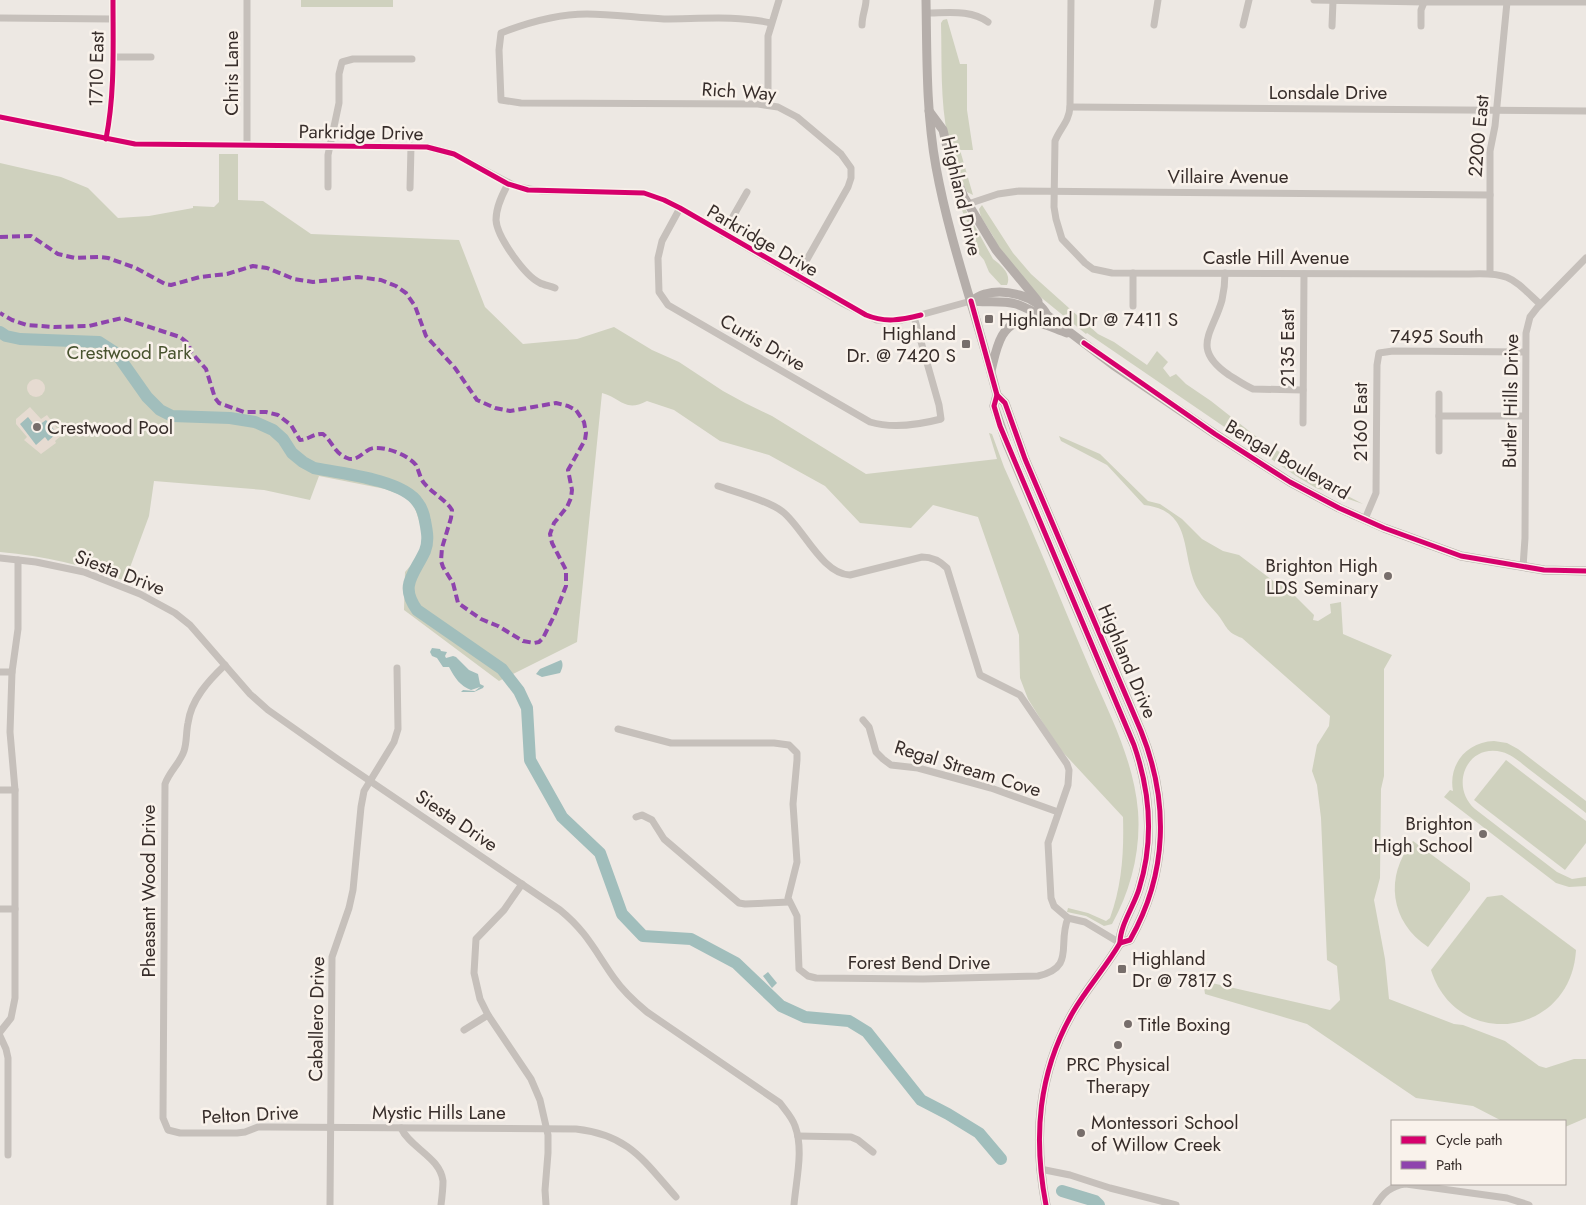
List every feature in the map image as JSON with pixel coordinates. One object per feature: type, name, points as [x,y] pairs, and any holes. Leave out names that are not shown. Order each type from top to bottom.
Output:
[{"type":"main road","name":"Highland Drive","points":[[926,0],[929,110],[940,187],[997,395],[1005,403],[1029,468],[1142,731],[1156,775],[1161,823],[1157,869],[1148,901],[1136,929],[1130,940],[1120,943],[1074,1011],[1052,1060],[1043,1091],[1038,1138],[1040,1169],[1046,1205]]},
{"type":"main road","points":[[929,110],[942,130],[952,168],[968,204],[996,250],[1045,311]]},
{"type":"main road","name":"Bengal Boulevard","points":[[971,301],[1013,303],[1039,315],[1045,311],[1073,334],[1151,390],[1290,482],[1338,508],[1461,556],[1544,570],[1586,571]]},
{"type":"main road","points":[[991,371],[1004,332],[1014,324],[1026,321],[1038,323],[1073,334]]},
{"type":"street","name":"1710 East","points":[[106,139],[112,107],[112,0]]},
{"type":"street","name":"Chris Lane","points":[[247,0],[247,145]]},
{"type":"street","points":[[768,105],[768,43],[771,23],[779,0]]},
{"type":"street","points":[[862,25],[862,12],[866,5],[866,0]]},
{"type":"street","points":[[1070,107],[1071,0]]},
{"type":"street","points":[[1154,25],[1158,0]]},
{"type":"street","points":[[1242,25],[1250,0]]},
{"type":"street","points":[[1314,0],[1586,2]]},
{"type":"street","points":[[1332,26],[1333,1]]},
{"type":"street","points":[[1420,26],[1421,10],[1424,1]]},
{"type":"street","name":"2200 East","points":[[1490,273],[1490,150],[1495,126],[1507,2]]},
{"type":"street","points":[[926,13],[972,13],[988,22]]},
{"type":"street","name":"Rich Way","points":[[771,23],[742,19],[662,19],[588,14],[548,18],[519,26],[501,33],[499,50],[501,100],[521,103],[768,105],[787,111],[797,117],[841,154],[850,168],[851,178],[848,187],[797,277]]},
{"type":"street","points":[[0,18],[113,19]]},
{"type":"street","points":[[113,57],[151,57]]},
{"type":"street","points":[[328,187],[328,155],[339,103],[339,74],[342,62],[353,59],[412,59]]},
{"type":"street","name":"Lonsdale Drive","points":[[1070,107],[1586,110]]},
{"type":"street","name":"Castle Hill Avenue","points":[[1070,107],[1068,120],[1055,141],[1054,207],[1062,239],[1093,270],[1133,273],[1490,273],[1509,277],[1516,281],[1540,304]]},
{"type":"street","name":"Parkridge Drive","points":[[0,117],[135,144],[427,147],[454,154],[508,184],[528,190],[542,192],[644,193],[664,200],[797,277],[877,320],[888,321],[914,317],[971,301]]},
{"type":"street","points":[[410,188],[412,146]]},
{"type":"street","points":[[508,184],[497,212],[498,229],[501,237],[529,274],[539,282],[555,288]]},
{"type":"street","name":"Villaire Avenue","points":[[968,204],[1009,192],[1055,191],[1490,196]]},
{"type":"street","points":[[723,234],[747,192]]},
{"type":"street","name":"Curtis Drive","points":[[680,208],[662,241],[658,258],[659,292],[668,305],[870,422],[882,426],[896,426],[927,423],[941,419],[939,405],[914,317]]},
{"type":"street","name":"Butler Hills Drive","points":[[1523,567],[1525,538],[1525,352],[1527,325],[1530,317],[1540,304],[1586,258]]},
{"type":"street","points":[[1133,273],[1133,306]]},
{"type":"street","points":[[1224,273],[1222,300],[1208,335],[1208,351],[1213,361],[1245,386],[1253,389],[1303,390]]},
{"type":"street","name":"2135 East","points":[[1303,423],[1304,274]]},
{"type":"street","name":"7495 South","points":[[1379,353],[1393,351],[1525,352]]},
{"type":"street","name":"2160 East","points":[[1365,519],[1376,493],[1376,365],[1379,353]]},
{"type":"street","points":[[1440,394],[1440,451]]},
{"type":"street","points":[[1440,416],[1525,416]]},
{"type":"street","points":[[718,486],[782,511],[819,554],[832,567],[845,575],[922,558],[933,558],[943,564],[950,575],[980,675],[1020,695],[1067,764],[1069,770],[1068,785],[1048,844],[1050,890],[1054,906],[1068,918],[1085,922],[1120,943]]},
{"type":"street","name":"Siesta Drive","points":[[0,558],[36,562],[84,572],[116,584],[176,613],[190,626],[250,694],[268,710],[575,922],[595,947],[614,978],[634,1001],[780,1103],[790,1116],[798,1136],[794,1205]]},
{"type":"street","points":[[0,1032],[11,1018],[14,1008],[15,790],[10,743],[12,672],[18,629],[18,560]]},
{"type":"street","name":"Pheasant Wood Drive","points":[[171,1132],[165,1126],[163,1118],[165,784],[185,748],[188,721],[200,691],[225,665]]},
{"type":"street","name":"Caballero Drive","points":[[330,1205],[332,957],[349,908],[353,890],[364,791],[394,742],[398,729],[397,668]]},
{"type":"street","points":[[0,672],[12,672]]},
{"type":"street","name":"Regal Stream Cove","points":[[863,720],[869,726],[876,752],[882,760],[891,765],[918,768],[991,788],[1058,812]]},
{"type":"street","name":"Forest Bend Drive","points":[[618,729],[671,743],[774,743],[789,745],[794,748],[797,760],[793,804],[796,862],[789,891],[789,902],[797,916],[799,969],[808,976],[816,978],[923,979],[1038,976],[1056,970],[1060,963],[1068,918]]},
{"type":"street","points":[[0,790],[15,790]]},
{"type":"street","points":[[636,817],[642,815],[652,820],[664,839],[739,903],[789,902]]},
{"type":"street","points":[[522,884],[504,910],[478,935],[474,943],[475,982],[488,1015],[531,1079],[540,1100],[547,1129],[546,1205]]},
{"type":"street","points":[[0,909],[15,909]]},
{"type":"street","points":[[464,1030],[488,1015]]},
{"type":"street","points":[[0,1036],[8,1058],[8,1155]]},
{"type":"street","name":"Pelton Drive","points":[[171,1132],[237,1133],[258,1127],[331,1127]]},
{"type":"street","name":"Mystic Hills Lane","points":[[331,1127],[576,1129],[593,1131],[609,1136],[624,1144],[638,1155],[676,1197]]},
{"type":"street","points":[[401,1128],[408,1140],[435,1163],[439,1169],[443,1182],[440,1205]]},
{"type":"street","points":[[798,1136],[851,1137],[873,1152]]},
{"type":"street","points":[[1040,1169],[1070,1175],[1110,1188],[1176,1205]]},
{"type":"street","points":[[1376,1205],[1387,1191],[1396,1185]]},
{"type":"street","points":[[1413,1185],[1507,1198],[1529,1205]]},
{"type":"green space","points":[[301,0],[393,0],[393,7],[301,7]]},
{"type":"green space","points":[[947,19],[960,64],[967,64],[967,110],[973,150],[960,150],[973,195],[967,192],[959,172],[945,124],[941,23]]},
{"type":"green space","name":"Crestwood Park","points":[[219,154],[238,154],[238,200],[263,201],[311,234],[459,240],[485,307],[523,344],[577,339],[614,327],[652,350],[679,362],[723,391],[772,416],[866,474],[997,459],[989,433],[992,434],[1004,467],[1115,725],[1132,776],[1136,793],[1139,826],[1136,855],[1129,884],[1112,924],[1104,926],[1086,916],[1067,912],[1068,908],[1088,913],[1106,921],[1110,918],[1121,869],[1123,817],[1058,747],[1028,699],[1020,678],[1019,635],[978,517],[933,505],[911,528],[860,523],[825,486],[769,455],[720,441],[674,410],[647,401],[627,405],[602,393],[577,642],[499,681],[404,610],[405,572],[418,557],[426,542],[412,499],[385,489],[319,476],[310,500],[264,490],[154,481],[149,516],[125,581],[64,562],[0,552],[0,163],[61,177],[88,188],[118,218],[149,216],[193,208],[193,206],[214,207],[219,202]]},
{"type":"green space","points":[[962,203],[993,259],[1007,274],[1007,285],[1001,285],[989,272],[984,260],[978,253],[974,237],[960,206]]},
{"type":"green space","points":[[982,205],[1013,253],[1031,274],[1098,334],[1114,342],[1147,365],[1157,351],[1168,362],[1163,368],[1170,377],[1176,374],[1186,384],[1258,438],[1342,493],[1363,504],[1316,488],[1296,476],[1086,334],[1038,295],[999,249],[981,217],[979,209]]},
{"type":"green space","points":[[1059,436],[1100,454],[1148,501],[1160,504],[1182,519],[1202,539],[1223,551],[1239,555],[1276,583],[1282,583],[1314,615],[1313,620],[1318,621],[1331,613],[1330,604],[1341,602],[1343,634],[1392,655],[1384,669],[1384,776],[1381,789],[1380,878],[1374,900],[1385,959],[1389,999],[1505,1041],[1539,1066],[1546,1068],[1574,1059],[1586,1059],[1586,1118],[1566,1127],[1566,1120],[1500,1120],[1473,1106],[1416,1098],[1307,1024],[1205,994],[1203,981],[1330,1010],[1340,1000],[1337,966],[1327,960],[1321,818],[1317,785],[1312,771],[1317,745],[1329,726],[1330,716],[1242,638],[1233,634],[1228,629],[1199,591],[1189,564],[1184,538],[1172,516],[1160,509],[1144,505],[1107,465],[1061,441]]},
{"type":"green space","points":[[1494,741],[1507,743],[1518,749],[1586,801],[1586,813],[1519,761],[1502,752],[1490,751],[1479,754],[1471,760],[1463,778],[1463,789],[1467,800],[1475,809],[1557,872],[1572,879],[1586,877],[1586,886],[1569,887],[1556,883],[1444,797],[1450,790],[1453,791],[1452,781],[1454,772],[1462,756],[1476,745]]},
{"type":"green space","points":[[1506,760],[1586,821],[1586,843],[1565,870],[1474,800]]},
{"type":"green space","points":[[1413,841],[1470,883],[1470,890],[1428,947],[1415,937],[1406,925],[1399,912],[1395,898],[1395,883],[1398,869]]},
{"type":"green space","points":[[1502,895],[1576,950],[1569,979],[1555,1001],[1535,1016],[1511,1023],[1487,1023],[1464,1014],[1444,996],[1431,970],[1487,897]]},
{"type":"shaded area","points":[[36,379],[42,382],[45,388],[42,394],[36,397],[30,394],[27,388],[30,382]]},
{"type":"shaded area","points":[[30,407],[41,419],[47,415],[62,435],[55,441],[56,443],[41,454],[24,440],[27,437],[16,424],[16,419]]},
{"type":"water","points":[[28,417],[36,427],[46,420],[57,433],[48,441],[45,437],[36,445],[20,424]]},
{"type":"water","points":[[432,648],[447,652],[446,658],[456,657],[469,670],[478,674],[480,684],[484,686],[483,688],[474,692],[461,692],[463,690],[475,691],[480,687],[471,690],[461,684],[449,667],[443,667],[437,658],[432,656],[430,652]]},
{"type":"water","points":[[561,660],[563,665],[560,673],[542,677],[536,674],[540,669]]},
{"type":"water","points":[[768,972],[777,983],[772,988],[763,976]]},
{"type":"waterway","points":[[0,332],[6,336],[20,339],[99,342],[116,353],[147,397],[160,410],[172,416],[230,418],[255,422],[273,430],[283,439],[292,453],[314,468],[355,475],[386,483],[411,495],[422,509],[427,536],[425,551],[410,580],[409,594],[412,601],[417,610],[502,669],[519,691],[527,708],[530,760],[562,817],[600,853],[622,914],[643,936],[691,939],[736,963],[781,1006],[805,1017],[849,1021],[867,1032],[921,1100],[979,1133],[1001,1159]]},
{"type":"waterway","points":[[1062,1191],[1095,1201],[1099,1205]]},
{"type":"marked path","points":[[0,237],[31,236],[58,254],[75,258],[108,258],[136,268],[165,284],[171,285],[200,277],[227,274],[253,266],[267,268],[294,279],[313,282],[358,277],[381,280],[396,286],[406,293],[415,306],[426,336],[455,368],[477,400],[495,408],[510,411],[556,403],[576,410],[584,422],[585,440],[568,470],[572,490],[571,498],[567,507],[554,523],[550,534],[552,543],[566,570],[566,586],[543,638],[539,642],[534,643],[523,641],[498,626],[481,619],[458,603],[453,583],[441,561],[442,548],[452,510],[424,483],[416,465],[403,455],[391,450],[374,448],[354,459],[347,458],[339,453],[323,434],[300,440],[291,425],[278,415],[266,412],[244,412],[219,403],[215,398],[206,369],[190,351],[189,344],[180,337],[122,318],[89,326],[54,327],[27,325],[12,320],[0,313]]},
{"type":"cycle path","points":[[106,139],[112,87],[113,0]]},
{"type":"cycle path","points":[[0,117],[135,144],[427,147],[454,154],[508,184],[528,190],[644,193],[680,208],[866,315],[873,318],[893,320],[921,315]]},
{"type":"cycle path","points":[[971,301],[997,395],[994,406],[1000,426],[1134,745],[1147,798],[1148,834],[1144,871],[1137,895],[1122,929],[1120,943],[1073,1012],[1052,1058],[1046,1082],[1040,1130],[1040,1155],[1046,1205]]},
{"type":"cycle path","points":[[1084,343],[1215,434],[1290,482],[1339,508],[1384,528],[1461,556],[1544,570],[1586,571]]},
{"type":"cycle path","points":[[997,395],[1005,403],[1025,459],[1141,731],[1150,757],[1160,810],[1158,863],[1143,915],[1130,940],[1120,943]]},
{"type":"place","name":"Highland Dr @ 7411 S","points":[[989,319]]},
{"type":"place","name":"Highland Dr. @ 7420 S","points":[[966,344]]},
{"type":"place","name":"Crestwood Pool","points":[[37,427]]},
{"type":"place","name":"Brighton High LDS Seminary","points":[[1388,576]]},
{"type":"place","name":"Brighton High School","points":[[1483,834]]},
{"type":"place","name":"Highland Dr @ 7817 S","points":[[1122,969]]},
{"type":"place","name":"Title Boxing","points":[[1128,1024]]},
{"type":"place","name":"PRC Physical Therapy","points":[[1118,1045]]},
{"type":"place","name":"Montessori School of Willow Creek","points":[[1081,1133]]}]
